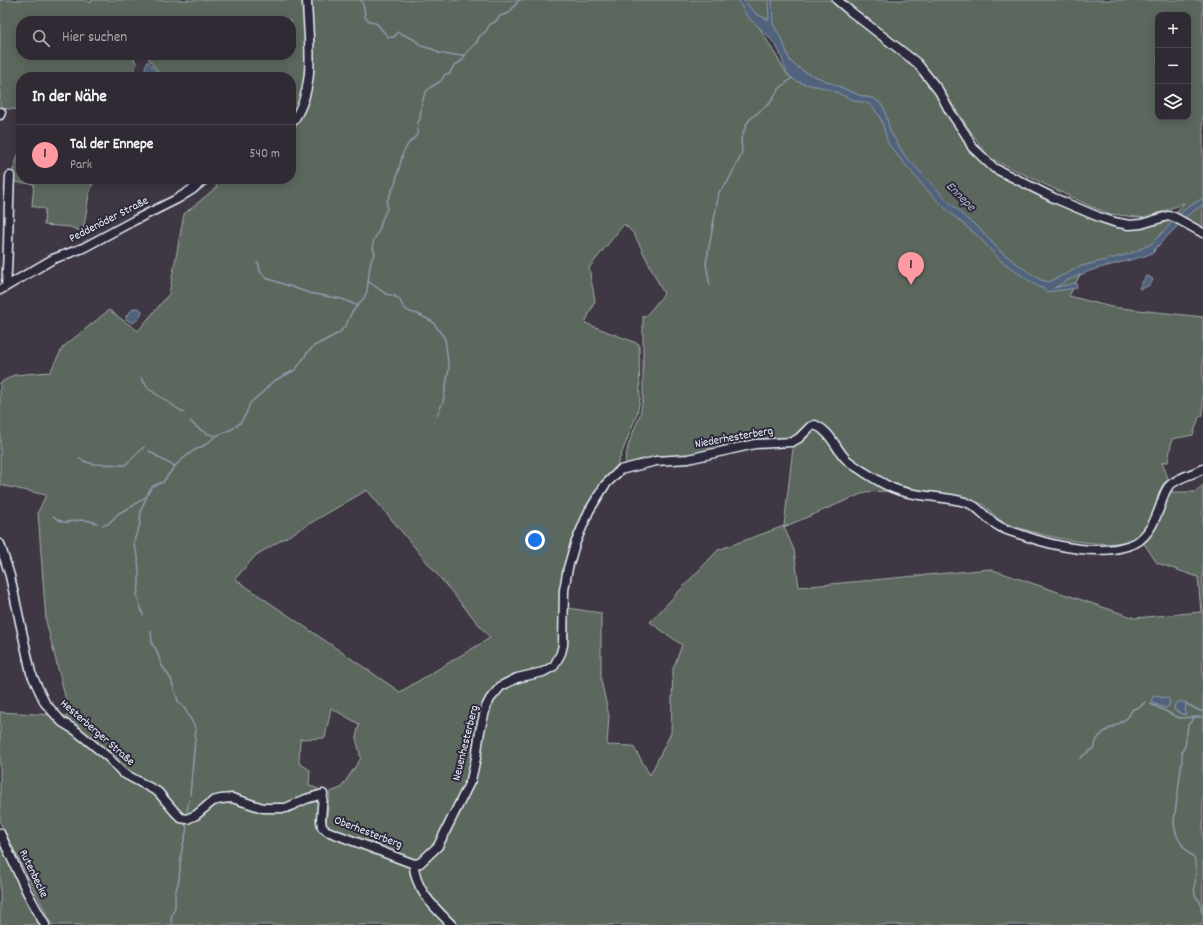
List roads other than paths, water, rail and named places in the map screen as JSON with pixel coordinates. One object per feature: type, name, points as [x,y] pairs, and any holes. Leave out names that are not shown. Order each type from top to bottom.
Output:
[{"type":"street","points":[[296,115],[304,100],[310,70],[307,0]]},
{"type":"street","points":[[837,0],[917,63],[939,91],[972,147],[994,168],[1054,198],[1099,218],[1129,225],[1141,224],[1165,216],[1174,217],[1203,233]]},
{"type":"street","points":[[3,288],[9,251],[10,176]]},
{"type":"street","name":"Peddenöder Straße","points":[[3,288],[53,259],[83,248],[178,199],[199,184]]},
{"type":"street","name":"Niederhesterberg","points":[[620,470],[656,461],[688,459],[755,444],[792,442],[799,438],[810,427],[815,425],[822,428],[828,434],[846,460],[889,486],[908,492],[966,502],[978,508],[996,525],[1008,531],[1066,548],[1091,550],[1113,548],[1136,542],[1149,530],[1165,492],[1170,485],[1203,469]]},
{"type":"street","name":"Neuenhesterberg","points":[[414,864],[420,863],[438,846],[471,780],[480,731],[486,707],[490,699],[501,686],[517,678],[543,672],[554,666],[561,653],[564,590],[568,568],[575,544],[589,511],[605,485],[620,470]]},
{"type":"street","name":"Hesterberger Straße","points":[[0,544],[10,576],[31,673],[45,703],[62,722],[75,730],[123,773],[158,792],[174,812],[181,818],[186,819],[196,815],[213,801],[221,799],[232,798],[242,800],[263,808],[286,808],[306,799],[323,794]]},
{"type":"street","name":"Oberhesterberg","points":[[323,794],[321,820],[322,827],[327,831],[414,864]]},
{"type":"street","name":"Rutenbecke","points":[[0,833],[27,892],[45,925]]},
{"type":"street","points":[[414,864],[414,872],[420,888],[436,910],[452,925]]},
{"type":"water","points":[[738,0],[743,0],[756,14],[769,20],[768,0],[772,0],[773,24],[783,42],[790,61],[803,71],[859,95],[875,99],[879,102],[884,108],[890,131],[905,156],[947,200],[968,220],[978,227],[1001,252],[1041,280],[1049,282],[1082,266],[1129,254],[1151,244],[1185,209],[1203,198],[1203,205],[1189,214],[1155,249],[1154,252],[1145,256],[1092,270],[1068,280],[1054,288],[1076,283],[1077,288],[1047,292],[1000,260],[979,237],[949,212],[926,189],[889,145],[881,119],[872,106],[867,103],[853,100],[826,88],[801,83],[793,79],[786,69],[778,49],[749,18]]},
{"type":"water","points":[[148,61],[157,72],[147,72],[145,67]]},
{"type":"water","points":[[1146,276],[1153,279],[1151,284],[1142,289],[1139,288]]},
{"type":"water","points":[[134,308],[139,308],[142,311],[141,315],[136,321],[132,323],[126,319],[126,316]]},
{"type":"water","points":[[1154,696],[1168,698],[1170,702],[1169,706],[1165,708],[1153,703],[1151,700]]},
{"type":"water","points":[[1178,702],[1186,702],[1185,715],[1174,710],[1175,704]]},
{"type":"waterway","points":[[361,0],[365,17],[377,24],[388,37],[394,37],[398,32],[415,40],[421,46],[439,53],[464,55]]},
{"type":"waterway","points":[[143,615],[137,595],[139,572],[138,557],[134,545],[140,524],[141,510],[149,491],[153,486],[163,482],[175,466],[193,451],[240,423],[246,414],[250,403],[272,382],[295,370],[314,346],[339,333],[346,325],[352,312],[364,298],[367,291],[370,266],[372,258],[375,254],[373,242],[387,209],[387,201],[395,184],[403,153],[408,144],[417,135],[418,122],[420,120],[422,102],[425,94],[431,87],[441,81],[445,74],[450,74],[451,70],[455,65],[462,61],[467,52],[477,42],[479,37],[486,31],[490,24],[495,22],[500,16],[509,13],[519,0]]},
{"type":"waterway","points":[[710,285],[706,264],[719,192],[727,183],[739,160],[742,152],[741,139],[747,123],[770,103],[779,89],[792,78]]},
{"type":"waterway","points":[[257,263],[259,264],[260,271],[266,278],[309,293],[342,299],[356,305]]},
{"type":"waterway","points":[[369,282],[386,294],[399,299],[404,308],[410,312],[418,314],[433,322],[445,339],[449,369],[443,402],[437,415]]},
{"type":"waterway","points":[[141,378],[149,389],[184,413]]},
{"type":"waterway","points":[[190,421],[201,430],[215,436]]},
{"type":"waterway","points":[[79,458],[93,464],[125,465],[144,447]]},
{"type":"waterway","points":[[149,451],[175,466]]},
{"type":"waterway","points":[[103,525],[108,524],[119,513],[133,506],[145,497]]},
{"type":"waterway","points":[[53,516],[64,522],[83,520],[97,523]]},
{"type":"waterway","points":[[151,631],[152,644],[156,649],[161,664],[171,679],[178,701],[185,709],[196,729],[190,795]]},
{"type":"waterway","points":[[1080,758],[1095,747],[1096,741],[1103,733],[1124,720],[1129,716],[1133,709],[1140,707],[1145,702]]},
{"type":"waterway","points":[[1151,704],[1180,718],[1193,717]]},
{"type":"waterway","points":[[1186,704],[1203,712]]},
{"type":"waterway","points":[[1203,717],[1195,717],[1188,725],[1185,746],[1182,751],[1174,821],[1176,833],[1180,841],[1184,848],[1194,858],[1196,863],[1194,890],[1195,895],[1200,902],[1203,914]]},
{"type":"waterway","points":[[187,811],[189,800]]},
{"type":"waterway","points":[[172,925],[171,918],[175,907],[175,894],[179,880],[181,854],[187,828],[184,822]]},
{"type":"place","name":"Tal der Ennepe","points":[[911,285]]},
{"type":"water label","name":"Ennepe","points":[[960,197]]}]
